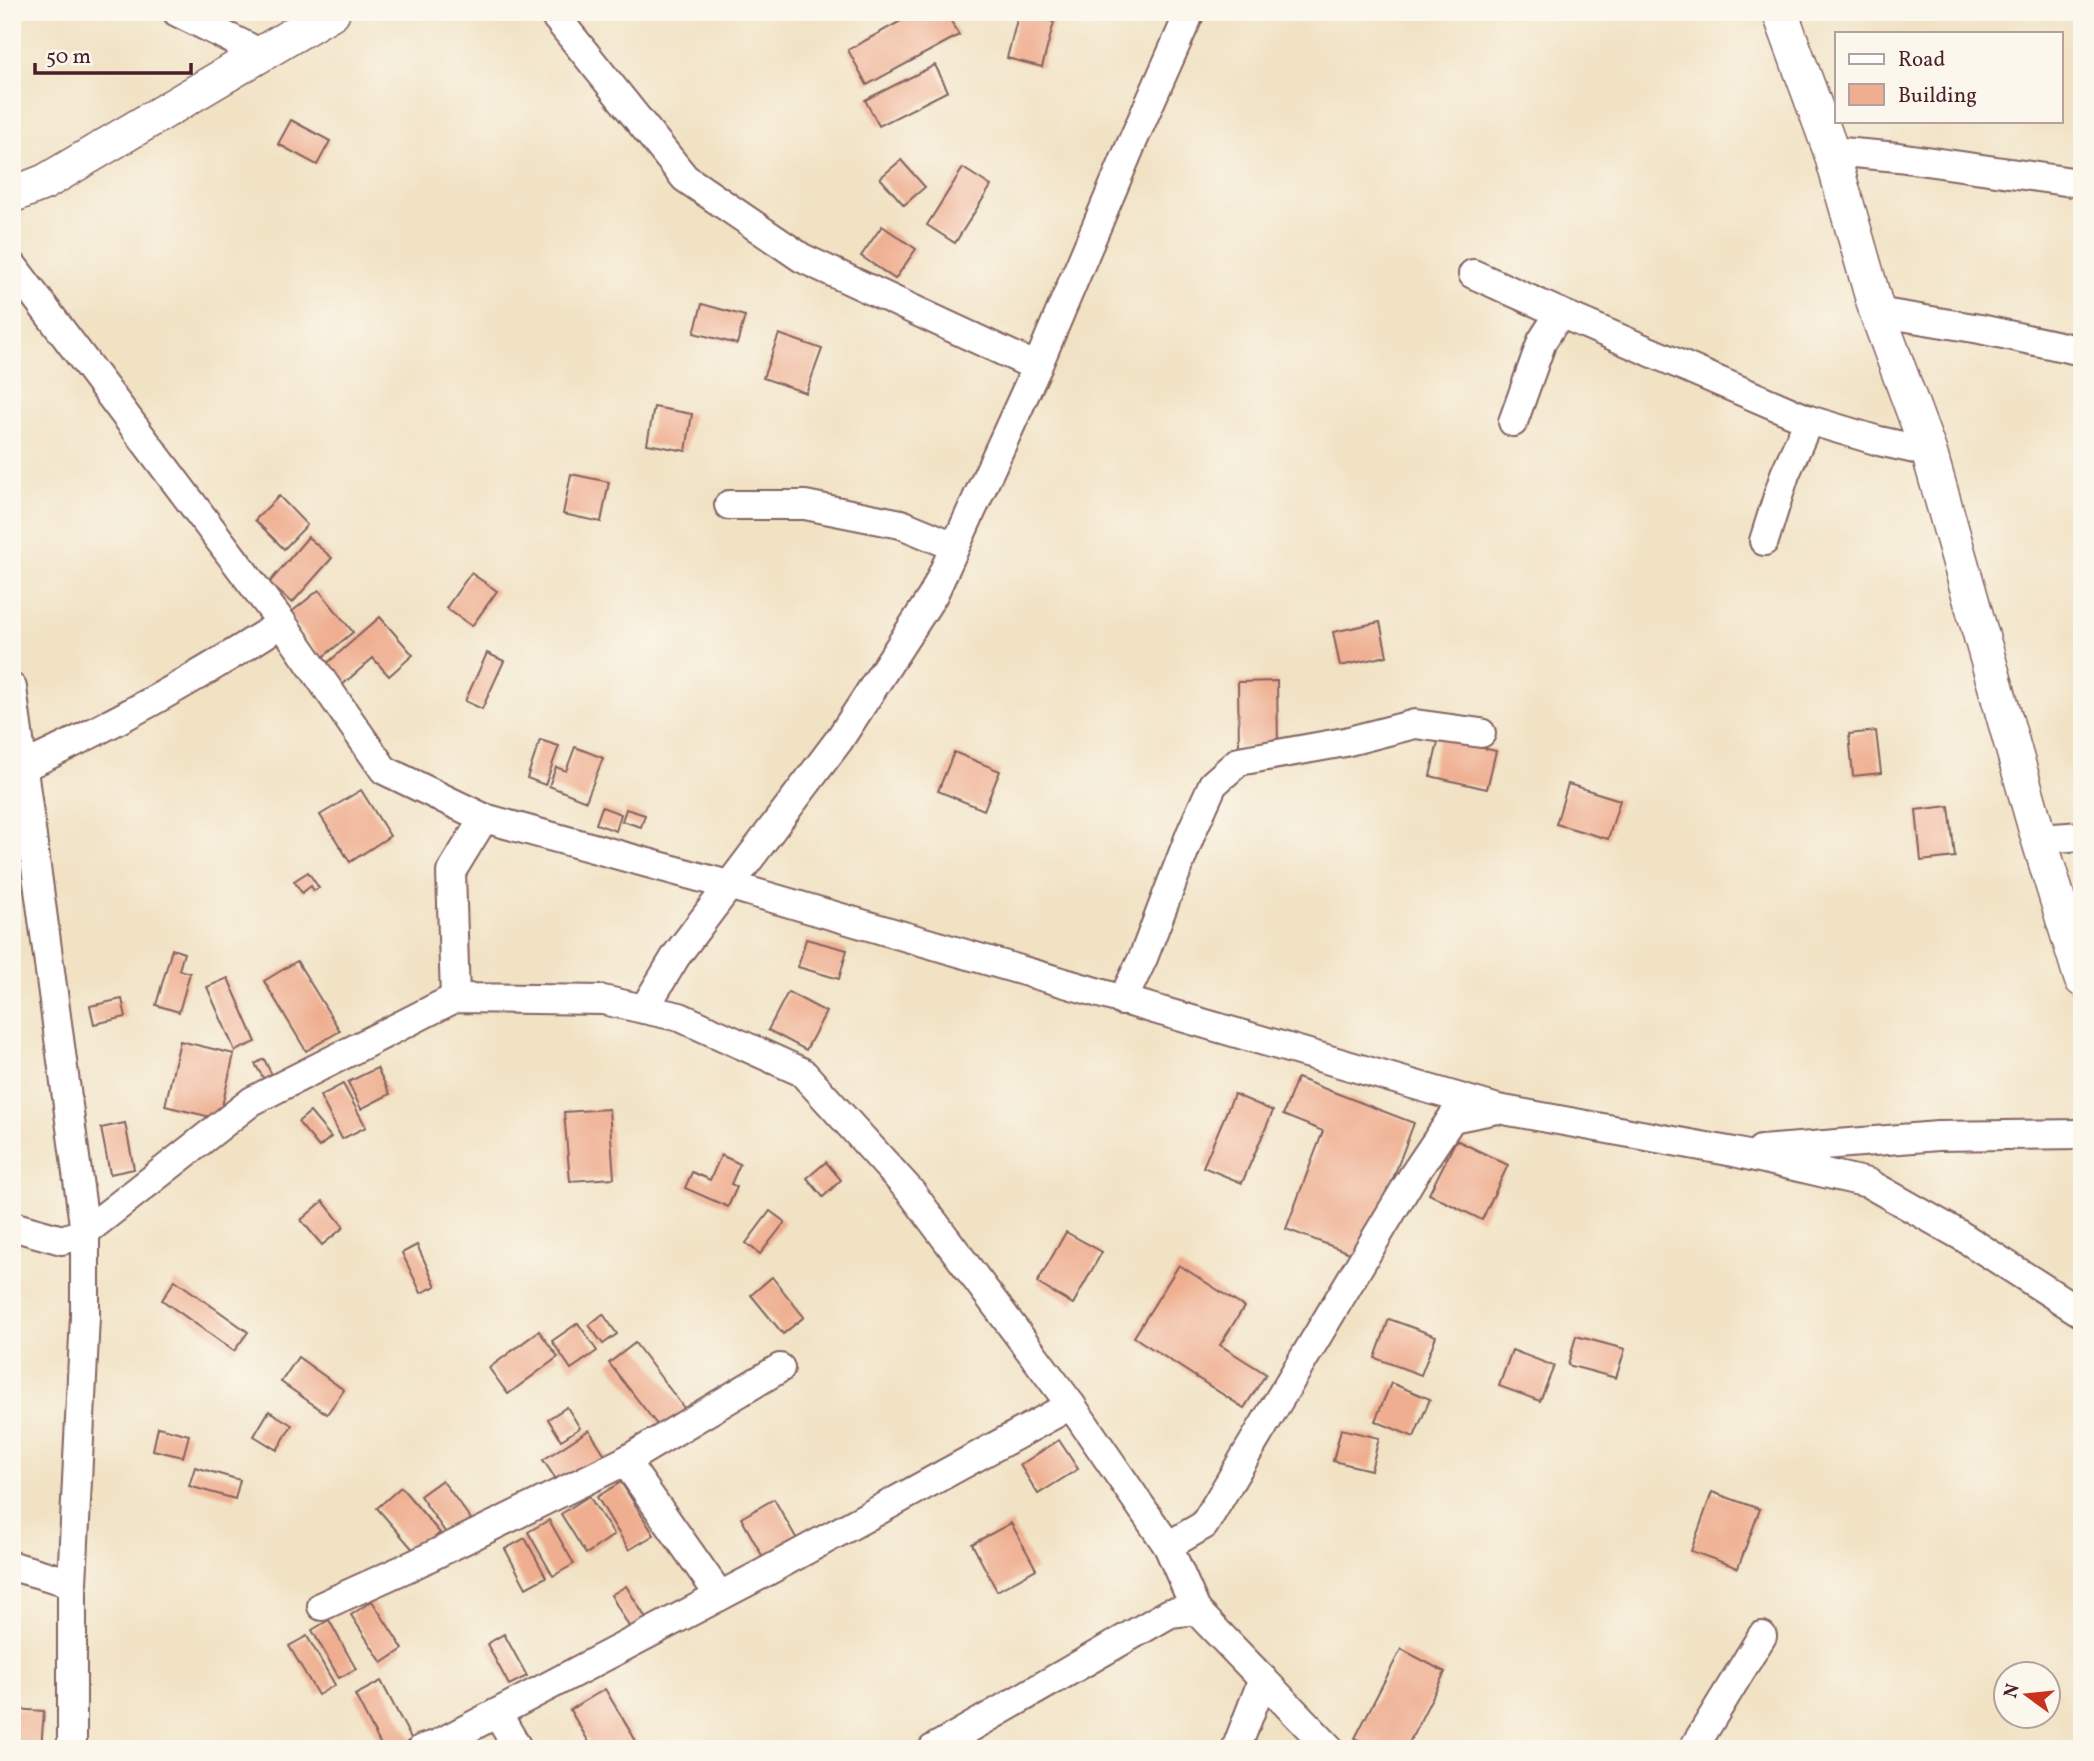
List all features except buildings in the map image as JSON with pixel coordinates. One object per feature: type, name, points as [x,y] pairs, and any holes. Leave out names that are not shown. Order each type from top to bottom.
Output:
[{"type":"main road","points":[[12,195],[45,183],[332,12]]},
{"type":"main road","points":[[1780,12],[1831,151],[1877,312],[1929,452],[2039,839],[2082,979]]},
{"type":"street","points":[[177,12],[262,54]]},
{"type":"street","points":[[552,12],[685,178],[802,258],[1037,367]]},
{"type":"street","points":[[644,1009],[676,956],[839,740],[933,595],[1037,367],[1190,12]]},
{"type":"street","points":[[1831,151],[1898,157],[2079,183]]},
{"type":"street","points":[[12,265],[282,624],[384,770],[484,818],[728,885],[1498,1109],[1734,1152],[1868,1183],[1960,1235],[2082,1313]]},
{"type":"street","points":[[1473,274],[1809,420],[1879,441],[1929,452]]},
{"type":"street","points":[[1877,312],[1980,329],[2082,351]]},
{"type":"street","points":[[1513,422],[1542,341],[1560,313]]},
{"type":"street","points":[[1764,541],[1784,474],[1809,420]]},
{"type":"street","points":[[729,505],[805,505],[901,524],[954,546]]},
{"type":"street","points":[[18,752],[95,733],[218,664],[282,624]]},
{"type":"street","points":[[12,688],[18,752],[85,1232],[85,1316],[72,1583],[72,1749]]},
{"type":"street","points":[[1122,1001],[1143,958],[1191,833],[1213,784],[1239,761],[1345,742],[1415,724],[1480,733]]},
{"type":"street","points":[[455,998],[451,872],[484,818]]},
{"type":"street","points":[[2039,839],[2082,836]]},
{"type":"street","points":[[12,1226],[62,1240],[85,1232],[251,1101],[455,998],[603,1000],[680,1017],[802,1072],[911,1192],[1071,1405],[1168,1546],[1196,1610],[1330,1749]]},
{"type":"street","points":[[1168,1546],[1204,1525],[1413,1176],[1452,1118],[1498,1109]]},
{"type":"street","points":[[1734,1152],[1938,1136],[2082,1134]]},
{"type":"street","points":[[323,1606],[625,1461],[780,1368]]},
{"type":"street","points":[[422,1749],[438,1744],[720,1596],[1071,1405]]},
{"type":"street","points":[[625,1461],[720,1596]]},
{"type":"street","points":[[12,1566],[72,1583]]},
{"type":"street","points":[[933,1749],[1170,1613],[1196,1610]]},
{"type":"street","points":[[1693,1749],[1762,1636]]},
{"type":"street","points":[[1236,1749],[1263,1679]]},
{"type":"street","points":[[497,1713],[518,1749]]}]
